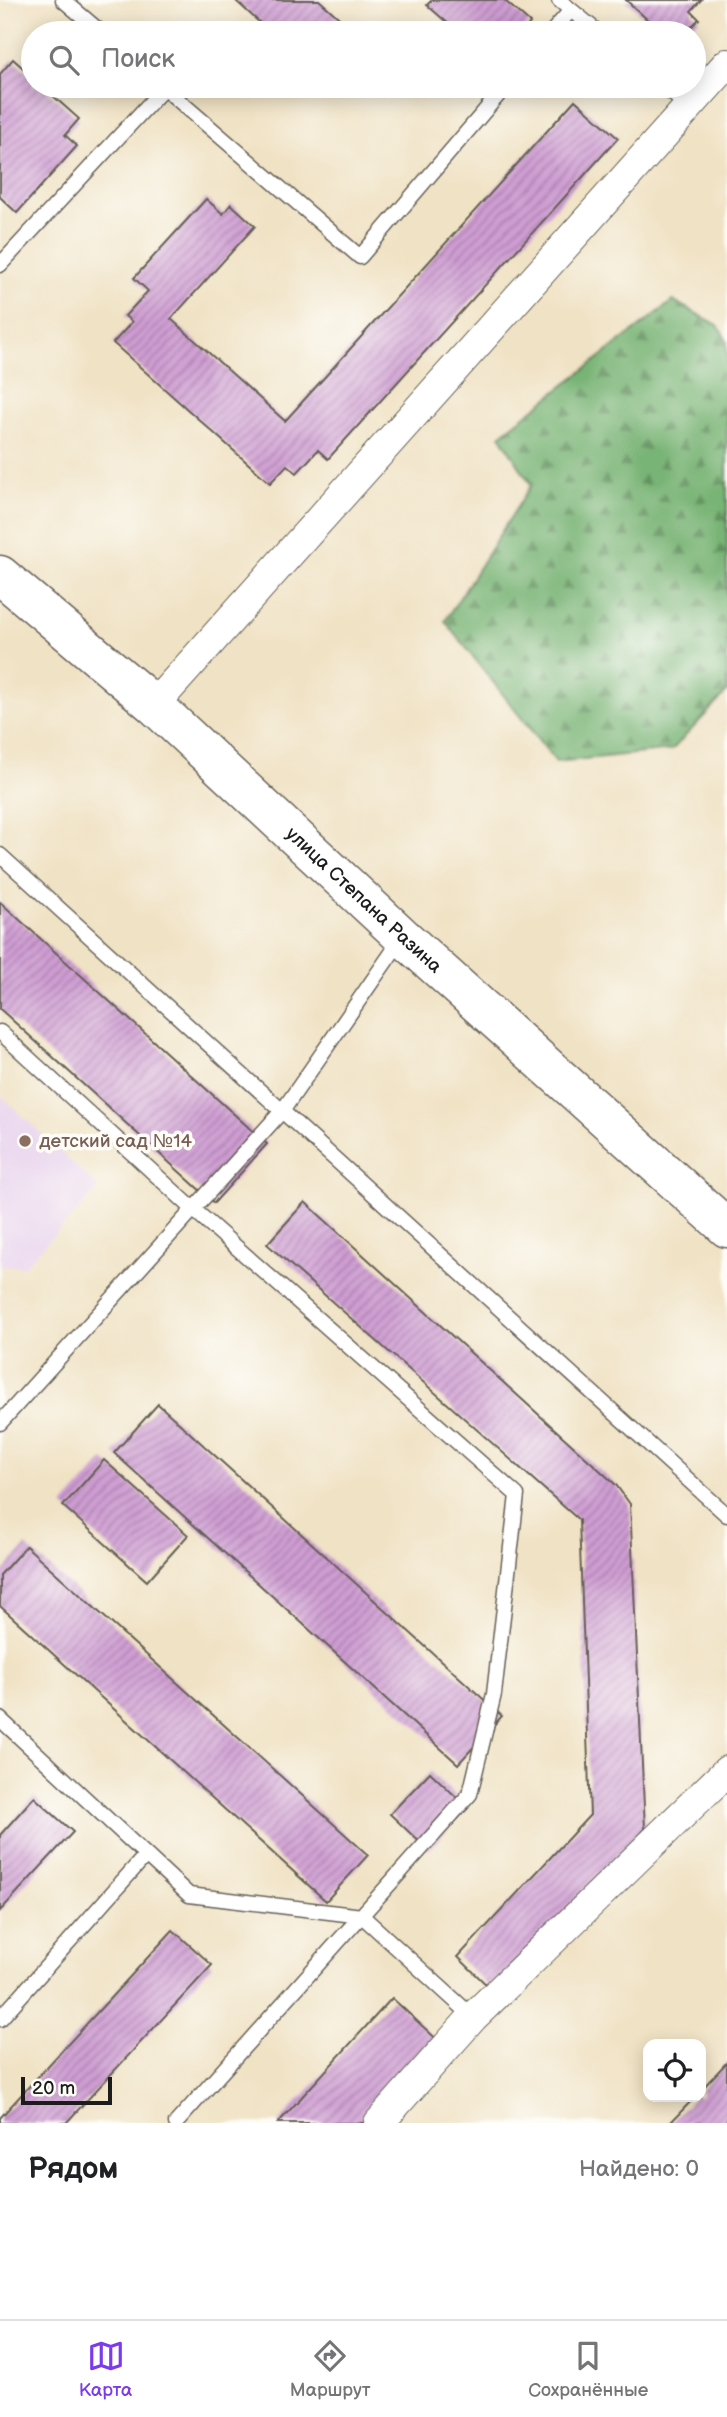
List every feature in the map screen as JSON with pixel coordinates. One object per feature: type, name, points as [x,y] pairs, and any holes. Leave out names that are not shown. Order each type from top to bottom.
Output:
[{"type":"street","points":[[706,88],[727,64]]},
{"type":"street","points":[[154,705],[697,98]]},
{"type":"street","name":"улица Степана Разина","points":[[0,575],[154,705],[403,937],[727,1228]]},
{"type":"street","points":[[379,2123],[473,2017],[727,1771]]},
{"type":"lane","points":[[63,0],[88,21]]},
{"type":"lane","points":[[559,0],[584,21]]},
{"type":"lane","points":[[561,21],[571,10]]},
{"type":"lane","points":[[0,265],[153,98]]},
{"type":"lane","points":[[176,98],[360,257],[496,98]]},
{"type":"lane","points":[[678,98],[689,107]]},
{"type":"lane","points":[[0,855],[727,1515]]},
{"type":"lane","points":[[0,1423],[283,1110],[403,937]]},
{"type":"lane","points":[[0,1032],[193,1209],[517,1495],[494,1694],[470,1794],[176,2123]]},
{"type":"lane","points":[[0,1718],[189,1895],[362,1916],[473,2017]]},
{"type":"lane","points":[[0,2019],[146,1855]]},
{"type":"shaded area","name":"детский сад №14","points":[[0,1095],[99,1188],[24,1266],[0,1266]]},
{"type":"green space","points":[[673,301],[718,325],[727,341],[727,692],[672,750],[556,762],[445,621],[531,485],[500,435]]},
{"type":"building","points":[[235,0],[319,0],[343,21],[258,21]]},
{"type":"building","points":[[432,0],[504,0],[528,21],[445,21],[427,5]]},
{"type":"building","points":[[626,0],[701,0],[691,11],[699,19],[697,21],[649,21]]},
{"type":"building","points":[[13,59],[21,66],[21,98],[55,98],[79,119],[65,135],[77,146],[17,213],[0,197],[0,74]]},
{"type":"building","points":[[575,100],[618,138],[328,459],[318,450],[297,473],[287,465],[270,483],[113,343],[132,322],[125,316],[148,291],[134,278],[206,199],[223,214],[231,204],[255,226],[171,319],[285,421]]},
{"type":"building","points":[[0,902],[267,1144],[214,1203],[0,1009]]},
{"type":"building","points":[[305,1202],[616,1485],[630,1504],[645,1829],[498,1996],[458,1957],[590,1815],[579,1520],[267,1244]]},
{"type":"building","points":[[158,1404],[502,1716],[458,1764],[114,1453]]},
{"type":"building","points":[[104,1460],[188,1535],[147,1581],[63,1506]]},
{"type":"building","points":[[26,1546],[368,1855],[326,1901],[0,1606],[0,1575]]},
{"type":"building","points":[[430,1772],[468,1808],[428,1850],[390,1814]]},
{"type":"building","points":[[34,1797],[73,1832],[0,1911],[0,1835]]},
{"type":"building","points":[[173,1930],[212,1965],[66,2123],[0,2123],[0,2118]]},
{"type":"building","points":[[392,1998],[443,2045],[371,2123],[278,2123]]},
{"type":"building","points":[[727,2062],[727,2123],[670,2123],[690,2102],[706,2102],[706,2085]]},
{"type":"place","name":"детский сад №14","points":[[25,1141]]}]
